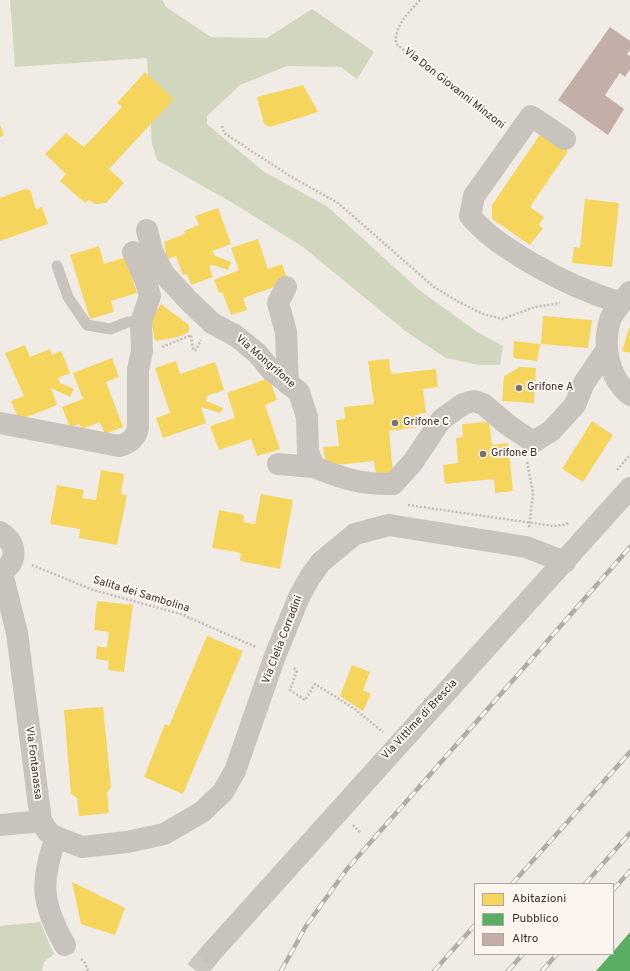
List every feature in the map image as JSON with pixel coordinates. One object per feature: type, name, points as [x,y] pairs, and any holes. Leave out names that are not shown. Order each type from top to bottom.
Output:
[{"type":"street","name":"Via Don Giovanni Minzoni","points":[[564,139],[531,116],[474,196],[470,216],[480,228],[511,252],[559,280],[593,295],[625,298],[610,321],[607,349],[608,361],[614,375],[630,396]]},
{"type":"street","name":"Via Mongrifone","points":[[147,230],[152,251],[164,274],[212,322],[236,336],[257,353],[272,370],[299,392],[307,417],[308,452],[314,467]]},
{"type":"street","points":[[0,423],[119,446],[126,444],[136,436],[138,428],[138,370],[142,351],[141,322],[150,296],[146,282],[133,252]]},
{"type":"street","points":[[286,287],[278,303],[286,332],[288,384]]},
{"type":"street","points":[[278,464],[314,467],[343,478],[372,485],[393,484],[413,462],[441,420],[463,404],[474,401],[483,404],[508,425],[533,442],[551,431],[575,404],[584,383],[607,349]]},
{"type":"street","name":"Via Vittime di Brescia","points":[[211,953],[565,562],[630,488]]},
{"type":"street","name":"Via Clelia Corradini","points":[[56,837],[82,847],[127,842],[164,834],[202,812],[223,792],[235,771],[275,656],[299,597],[310,576],[321,562],[355,534],[389,525],[526,547],[565,562]]},
{"type":"street","name":"Via Fontanassa","points":[[0,532],[9,538],[14,550],[4,569],[17,632],[40,821]]},
{"type":"street","points":[[0,825],[40,821],[48,832],[56,837],[47,863],[45,886],[48,906],[54,925],[65,945]]},
{"type":"lane","points":[[57,266],[68,297],[87,325],[110,329],[128,322],[141,322]]},
{"type":"path","name":"Via Don Giovanni Minzoni","points":[[420,0],[397,29],[395,35],[396,44],[516,136]]},
{"type":"path","points":[[222,126],[224,133],[269,164],[338,203],[434,287],[483,314],[502,319],[535,307],[593,295]]},
{"type":"path","points":[[142,351],[161,348],[191,335],[193,350],[196,350],[200,344]]},
{"type":"path","points":[[526,547],[533,492],[527,466],[528,454],[533,442]]},
{"type":"path","name":"Salita dei Sambolina","points":[[4,569],[33,565],[93,590],[180,614],[263,650]]},
{"type":"path","points":[[291,667],[297,671],[290,690],[305,700],[315,684],[355,709],[398,745]]},
{"type":"green space","points":[[10,0],[162,0],[166,7],[211,37],[267,38],[312,9],[374,52],[357,79],[341,67],[287,66],[240,85],[207,116],[207,124],[263,171],[328,207],[418,289],[477,332],[503,346],[500,365],[479,365],[446,358],[404,330],[303,247],[238,206],[157,160],[152,144],[147,58],[15,67]]},
{"type":"green space","points":[[40,922],[54,954],[44,962],[42,971],[0,971],[0,926]]},
{"type":"building: Abitazioni","points":[[145,72],[174,99],[109,169],[124,183],[106,203],[95,204],[89,200],[85,203],[60,181],[66,174],[45,154],[66,133],[84,147],[122,107],[117,103]]},
{"type":"building: Abitazioni","points":[[303,85],[318,112],[270,127],[264,124],[257,97]]},
{"type":"building: Abitazioni","points":[[0,125],[4,135],[0,137]]},
{"type":"building: Abitazioni","points":[[541,133],[568,151],[530,207],[544,217],[539,225],[543,228],[530,245],[492,219],[492,205]]},
{"type":"building: Abitazioni","points":[[25,189],[30,190],[36,209],[42,207],[48,224],[0,241],[0,198]]},
{"type":"building: Abitazioni","points":[[585,199],[619,203],[612,267],[572,263],[574,247],[580,248]]},
{"type":"building: Abitazioni","points":[[218,208],[231,244],[212,251],[215,256],[231,262],[228,270],[213,265],[209,266],[213,277],[191,285],[187,274],[183,275],[176,256],[167,259],[164,242],[185,234],[184,231],[199,225],[195,216]]},
{"type":"building: Abitazioni","points":[[258,239],[268,269],[282,264],[288,282],[243,298],[247,310],[231,315],[222,292],[219,293],[214,280],[239,270],[231,248]]},
{"type":"building: Abitazioni","points":[[99,246],[104,264],[126,257],[137,293],[111,301],[114,312],[90,319],[70,255]]},
{"type":"building: Abitazioni","points":[[161,304],[189,325],[189,332],[178,337],[155,341],[151,319]]},
{"type":"building: Abitazioni","points":[[543,316],[592,320],[588,348],[541,344]]},
{"type":"building: Abitazioni","points":[[630,325],[630,353],[622,351]]},
{"type":"building: Abitazioni","points":[[514,341],[540,344],[537,361],[513,358]]},
{"type":"building: Abitazioni","points":[[25,345],[30,357],[50,349],[52,355],[61,351],[70,373],[58,378],[60,383],[74,389],[70,397],[51,388],[57,405],[19,420],[11,401],[24,396],[5,353]]},
{"type":"building: Abitazioni","points":[[112,358],[119,377],[106,382],[123,427],[105,434],[100,422],[82,429],[79,424],[70,427],[62,407],[83,399],[73,373]]},
{"type":"building: Abitazioni","points":[[389,359],[391,374],[436,369],[438,387],[423,389],[426,413],[418,414],[419,427],[389,431],[393,473],[376,475],[374,461],[326,466],[323,447],[339,446],[336,420],[345,419],[344,407],[374,404],[368,361]]},
{"type":"building: Abitazioni","points":[[176,361],[180,374],[215,362],[224,390],[207,396],[206,401],[223,408],[220,413],[201,407],[206,423],[163,438],[156,418],[170,413],[155,368]]},
{"type":"building: Abitazioni","name":"Grifone A","points":[[520,367],[536,368],[534,403],[502,401],[504,376]]},
{"type":"building: Abitazioni","points":[[269,378],[277,400],[265,405],[280,449],[257,456],[251,439],[219,450],[210,426],[235,418],[227,393]]},
{"type":"building: Abitazioni","points":[[592,421],[613,435],[583,482],[562,469]]},
{"type":"building: Abitazioni","name":"Grifone B","points":[[489,422],[492,445],[508,443],[513,491],[495,493],[494,479],[445,484],[443,465],[458,463],[456,438],[463,437],[462,424]]},
{"type":"building: Abitazioni","points":[[101,470],[124,474],[121,494],[127,495],[117,545],[79,538],[80,529],[50,524],[57,485],[84,490],[82,498],[96,500]]},
{"type":"building: Abitazioni","points":[[261,494],[293,500],[280,569],[240,561],[241,553],[212,548],[219,510],[244,515],[243,522],[255,524]]},
{"type":"building: Abitazioni","points":[[97,601],[133,605],[124,672],[108,670],[109,661],[96,659],[97,646],[107,648],[109,632],[94,630]]},
{"type":"building: Abitazioni","points":[[207,636],[243,651],[183,794],[144,777],[165,724],[169,726]]},
{"type":"building: Abitazioni","points":[[352,665],[370,672],[363,690],[371,694],[363,711],[340,696]]},
{"type":"building: Abitazioni","points":[[103,707],[111,787],[107,793],[109,813],[79,816],[77,798],[71,794],[64,710]]},
{"type":"building: Abitazioni","points":[[72,882],[125,908],[115,935],[81,924]]},
{"type":"building: Pubblico","points":[[630,932],[630,971],[596,971],[610,955],[614,955],[614,951]]},
{"type":"building: Altro","points":[[610,27],[630,41],[630,50],[627,54],[630,56],[630,69],[625,77],[620,73],[605,95],[624,109],[608,135],[558,100]]},
{"type":"tunnel","points":[[196,971],[211,953]]},
{"type":"railway","points":[[281,971],[306,926],[347,869],[630,547]]},
{"type":"railway","points":[[513,883],[630,752]]},
{"type":"railway","points":[[586,883],[630,833]]},
{"type":"railway","points":[[614,889],[630,871]]},
{"type":"railway","points":[[434,971],[474,926]]},
{"type":"railway","points":[[508,971],[522,955]]},
{"type":"railway","points":[[542,971],[556,955]]},
{"type":"place","name":"Grifone A","points":[[519,388]]},
{"type":"place","name":"Grifone C","points":[[395,423]]},
{"type":"place","name":"Grifone B","points":[[483,454]]}]
